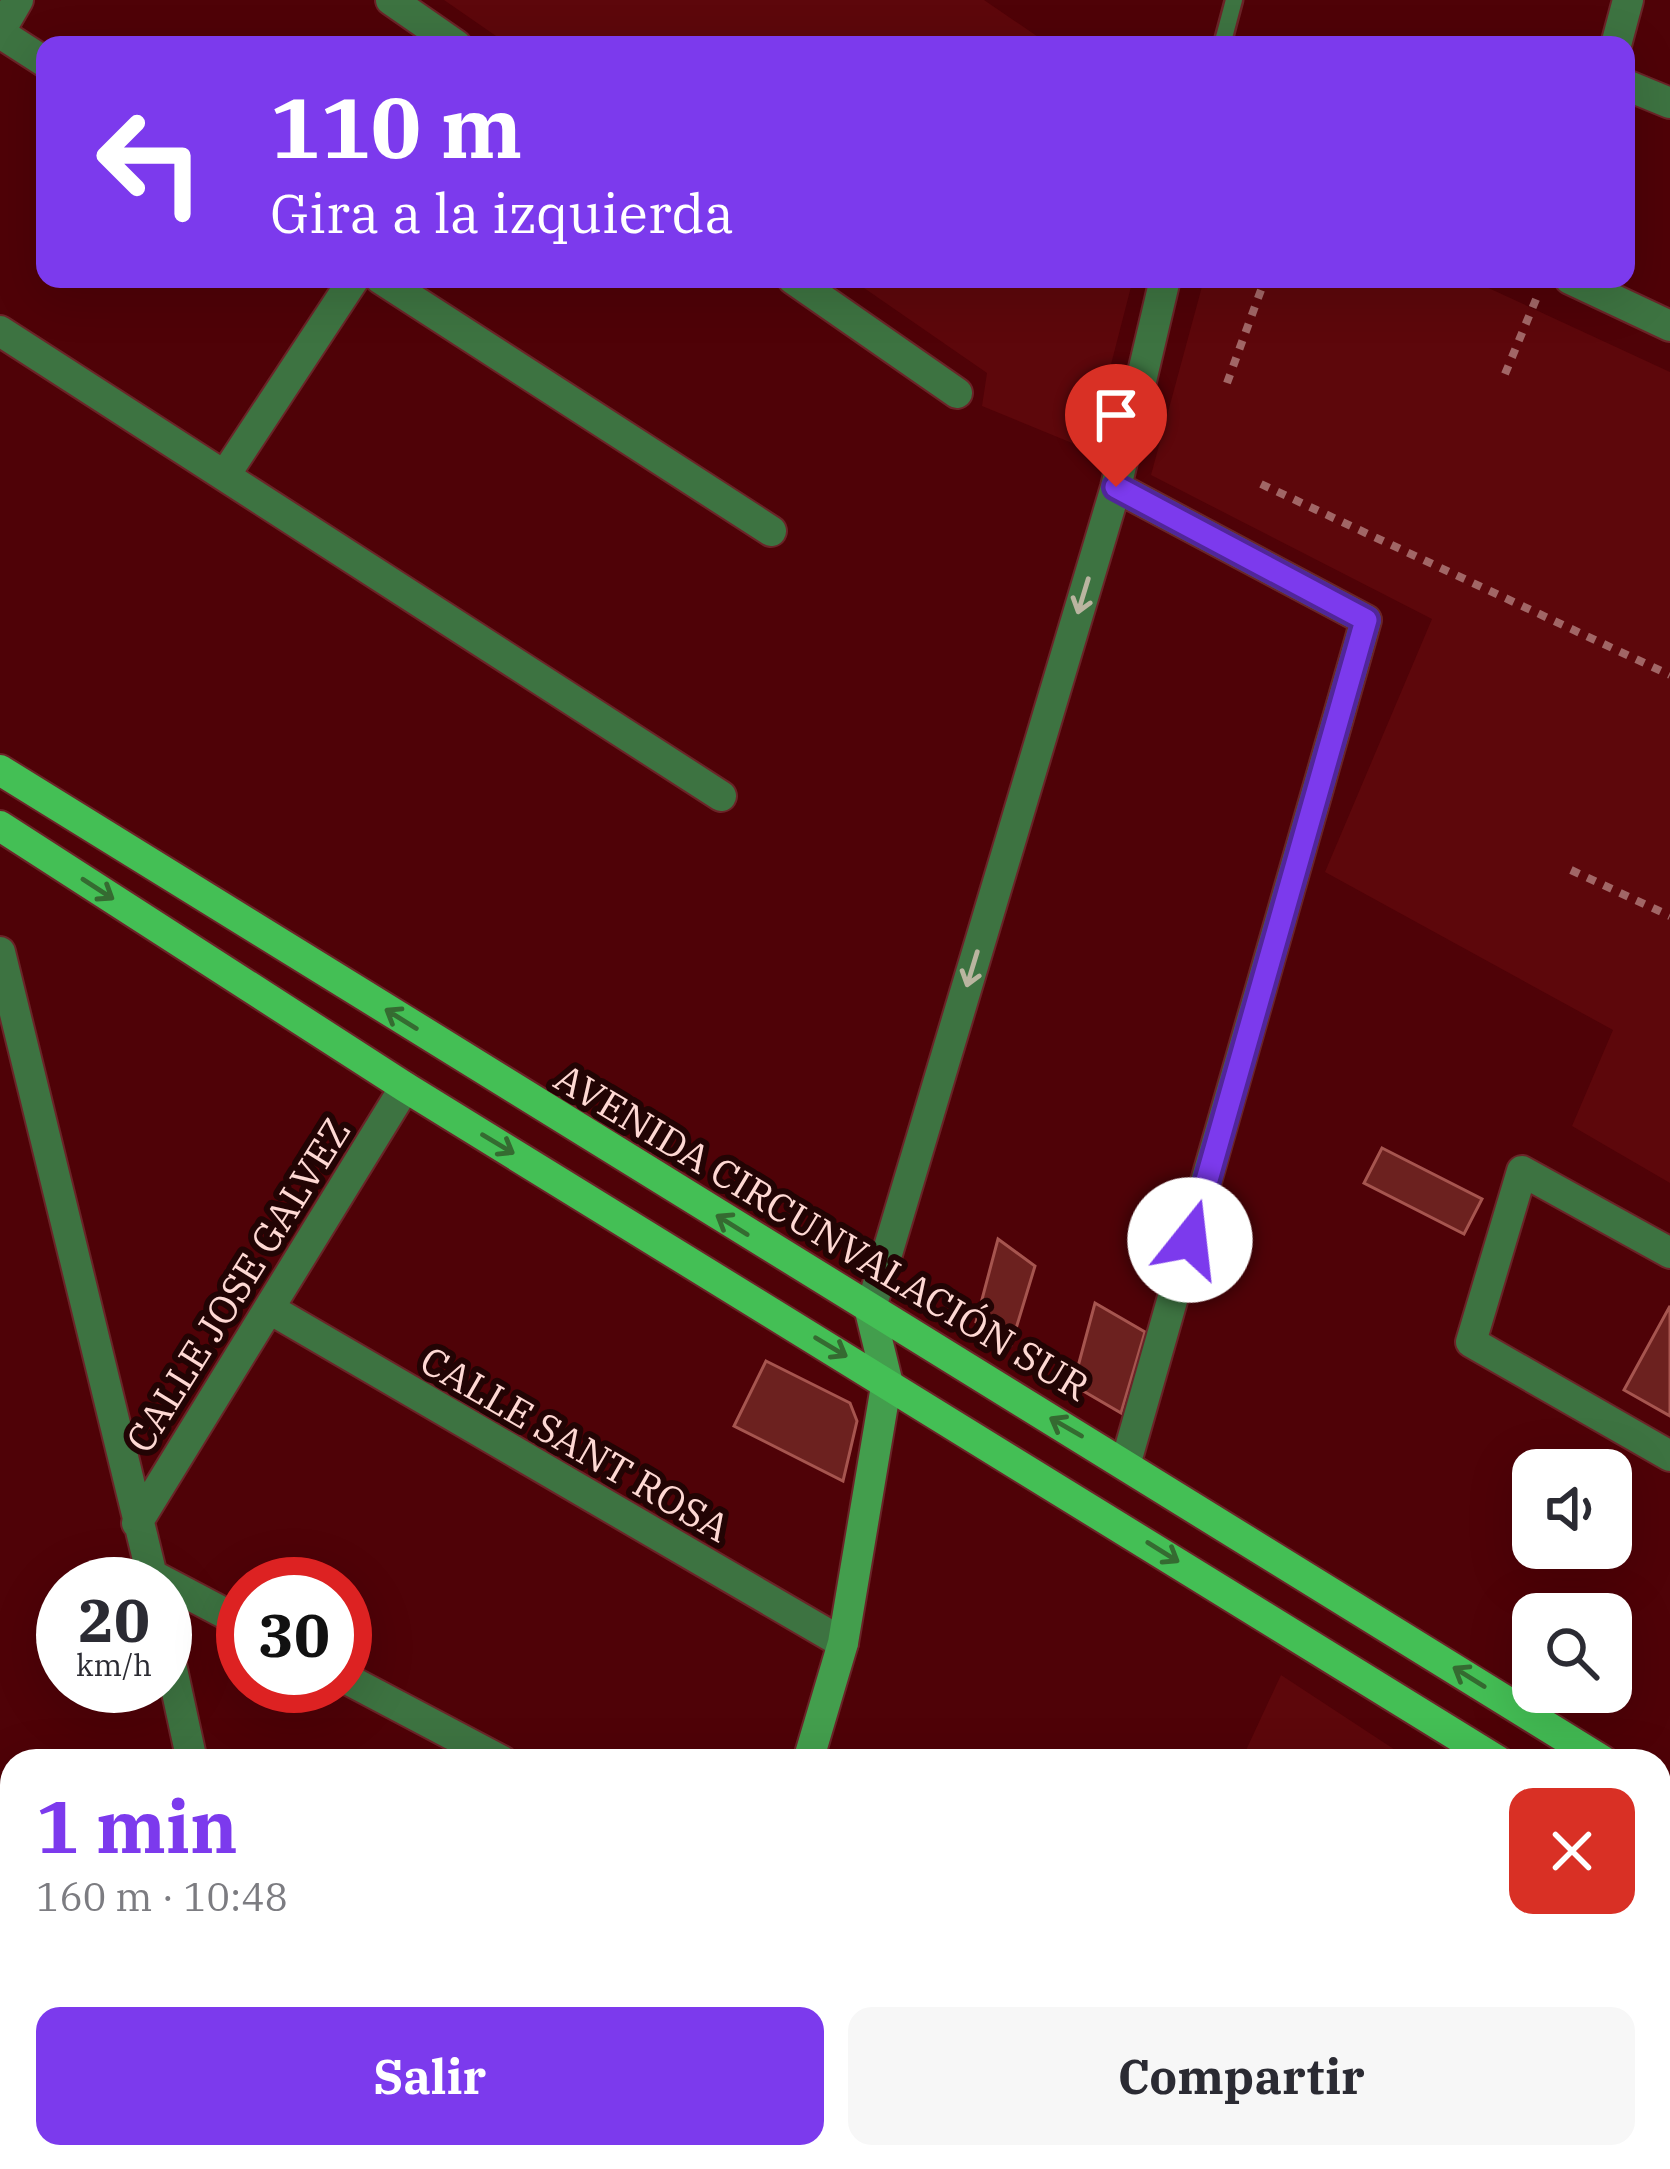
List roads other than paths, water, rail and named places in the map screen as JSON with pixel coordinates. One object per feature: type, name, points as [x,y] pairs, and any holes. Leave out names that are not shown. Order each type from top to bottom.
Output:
[{"type":"main road","name":"AVENIDA CIRCUNVALACIÓN SUR","points":[[0,770],[1585,1749]]},
{"type":"main road","points":[[0,826],[405,1087],[1479,1749]]},
{"type":"street","points":[[18,0],[0,32],[36,56]]},
{"type":"street","points":[[391,0],[443,36]]},
{"type":"street","points":[[1618,36],[1628,0]]},
{"type":"street","points":[[1635,89],[1670,103]]},
{"type":"street","points":[[225,475],[348,288]]},
{"type":"street","points":[[395,288],[771,531]]},
{"type":"street","points":[[806,288],[957,393]]},
{"type":"street","points":[[812,1749],[843,1643],[886,1380],[870,1311],[1116,487],[1163,288]]},
{"type":"street","points":[[1589,288],[1670,326]]},
{"type":"street","points":[[0,331],[721,796]]},
{"type":"street","points":[[1116,487],[1366,620],[1126,1462]]},
{"type":"street","points":[[0,952],[147,1557]]},
{"type":"street","name":"CALLE JOSE GALVEZ","points":[[137,1523],[405,1087]]},
{"type":"street","points":[[1670,1253],[1522,1171],[1471,1342],[1670,1456]]},
{"type":"street","name":"CALLE SANT ROSA","points":[[270,1309],[843,1643]]},
{"type":"street","points":[[372,1692],[479,1749]]},
{"type":"street","points":[[181,1713],[188,1749]]},
{"type":"lane","points":[[1224,36],[1234,0]]}]
